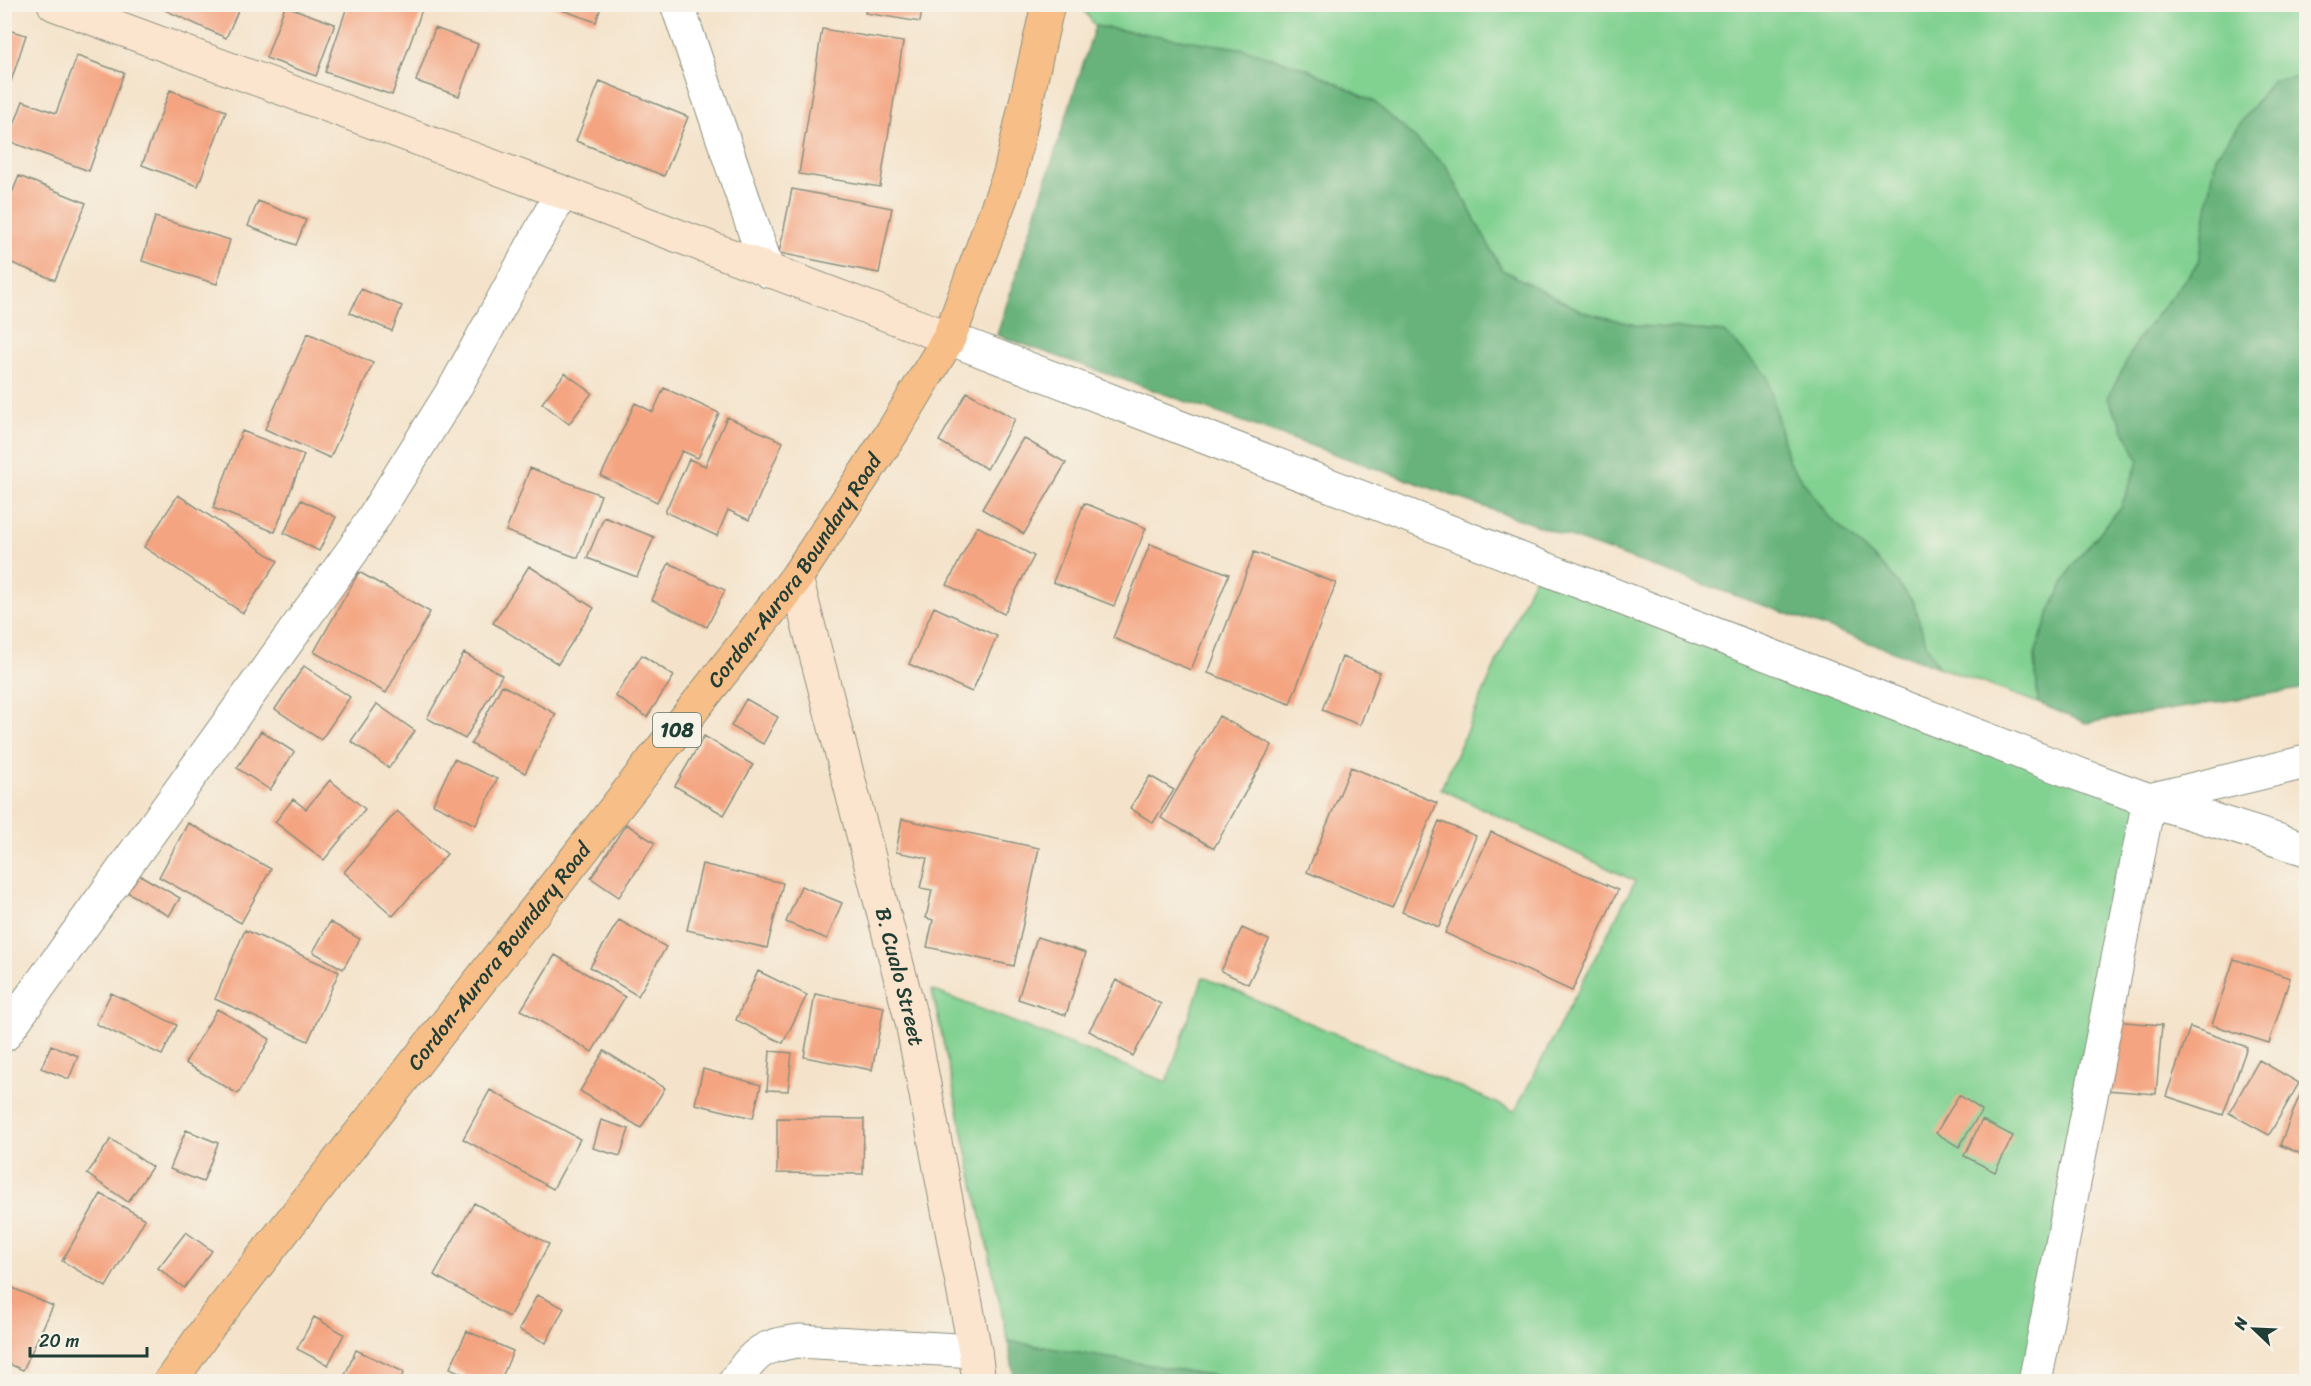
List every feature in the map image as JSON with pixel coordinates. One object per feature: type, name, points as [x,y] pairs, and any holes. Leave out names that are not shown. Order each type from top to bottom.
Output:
[{"type":"main road","name":"Cordon-Aurora Boundary Road","points":[[170,1382],[209,1326],[796,578],[893,431],[949,338],[1010,173],[1048,4]]},
{"type":"street","points":[[54,4],[949,338],[2048,763],[2149,800],[2307,849]]},
{"type":"street","points":[[677,4],[768,272]]},
{"type":"street","points":[[4,1035],[353,550],[457,384],[562,192]]},
{"type":"street","name":"B. Cualo Street","points":[[796,578],[912,1022],[976,1366]]},
{"type":"street","points":[[2149,800],[2307,762]]},
{"type":"street","points":[[2035,1382],[2149,800]]},
{"type":"street","points":[[735,1382],[750,1359],[773,1344],[799,1341],[976,1366]]},
{"type":"green space","points":[[1080,5],[2306,5],[2306,76],[2272,81],[2216,156],[2198,263],[2138,339],[2109,398],[2139,460],[2121,507],[2072,566],[2051,609],[2035,654],[2038,703],[1938,667],[1926,644],[1913,602],[1887,570],[1829,517],[1788,461],[1767,376],[1725,332],[1639,326],[1583,312],[1502,270],[1446,166],[1244,49],[1095,26]]},
{"type":"green space","points":[[1095,26],[1244,49],[1310,70],[1374,102],[1446,166],[1502,270],[1584,312],[1639,326],[1725,332],[1767,376],[1788,461],[1829,517],[1887,570],[1913,602],[1926,644],[1938,667],[997,335]]},
{"type":"green space","points":[[2306,76],[2306,688],[2086,723],[2038,703],[2035,654],[2051,609],[2072,566],[2121,507],[2139,460],[2108,398],[2138,339],[2198,263],[2216,156],[2273,80]]},
{"type":"green space","points":[[1539,566],[2149,800],[2035,1381],[1245,1382],[1008,1341],[932,990],[1167,1082],[1203,977],[1515,1111],[1635,881],[1441,789]]},
{"type":"green space","points":[[1008,1341],[1245,1381],[1015,1381]]},
{"type":"building","points":[[157,4],[241,4],[226,38],[156,6]]},
{"type":"building","points":[[348,4],[424,4],[392,95],[325,72]]},
{"type":"building","points":[[545,4],[602,4],[596,22]]},
{"type":"building","points":[[867,4],[923,4],[920,22],[865,13]]},
{"type":"building","points":[[285,6],[335,24],[316,76],[266,58]]},
{"type":"building","points":[[435,28],[478,44],[459,96],[416,81]]},
{"type":"building","points":[[4,29],[26,35],[5,100],[4,100]]},
{"type":"building","points":[[822,29],[903,42],[880,187],[799,174]]},
{"type":"building","points":[[77,56],[124,73],[89,171],[8,141],[23,101],[56,113]]},
{"type":"building","points":[[600,81],[688,117],[664,176],[576,141]]},
{"type":"building","points":[[170,90],[226,111],[198,186],[142,165]]},
{"type":"building","points":[[19,176],[86,203],[55,280],[4,260],[4,213]]},
{"type":"building","points":[[792,189],[892,208],[879,273],[779,253]]},
{"type":"building","points":[[258,201],[306,220],[296,245],[248,226]]},
{"type":"building","points":[[155,217],[230,240],[217,284],[142,261]]},
{"type":"building","points":[[361,289],[402,306],[392,331],[350,313]]},
{"type":"building","points":[[308,333],[373,363],[330,458],[265,429]]},
{"type":"building","points":[[565,373],[592,393],[569,424],[542,403]]},
{"type":"building","points":[[664,388],[719,413],[698,458],[682,451],[657,502],[601,476],[635,403],[653,412]]},
{"type":"building","points":[[967,392],[1015,419],[987,469],[939,441]]},
{"type":"building","points":[[727,417],[783,442],[749,520],[728,510],[717,536],[665,512],[689,459],[705,466]]},
{"type":"building","points":[[242,431],[304,455],[275,532],[213,508]]},
{"type":"building","points":[[1023,438],[1066,463],[1024,534],[982,509]]},
{"type":"building","points":[[530,468],[601,495],[578,558],[506,531]]},
{"type":"building","points":[[178,495],[278,561],[243,613],[144,547]]},
{"type":"building","points":[[301,500],[336,517],[319,551],[284,533]]},
{"type":"building","points":[[1084,503],[1146,528],[1114,606],[1053,582]]},
{"type":"building","points":[[604,517],[654,537],[637,577],[587,558]]},
{"type":"building","points":[[977,526],[1034,556],[1004,614],[947,585]]},
{"type":"building","points":[[1150,544],[1229,574],[1191,670],[1113,638]]},
{"type":"building","points":[[1254,552],[1336,583],[1290,704],[1208,673]]},
{"type":"building","points":[[669,563],[725,590],[707,627],[652,600]]},
{"type":"building","points":[[529,566],[594,608],[558,664],[493,623]]},
{"type":"building","points":[[359,572],[430,612],[386,693],[314,652]]},
{"type":"building","points":[[934,607],[997,636],[972,692],[909,664]]},
{"type":"building","points":[[464,653],[502,675],[465,739],[427,718]]},
{"type":"building","points":[[642,655],[674,676],[647,717],[615,696]]},
{"type":"building","points":[[1342,657],[1380,672],[1360,725],[1322,710]]},
{"type":"building","points":[[304,666],[350,697],[321,740],[275,709]]},
{"type":"building","points":[[502,685],[556,714],[525,773],[471,744]]},
{"type":"building","points":[[746,699],[778,717],[763,744],[731,726]]},
{"type":"building","points":[[377,704],[415,731],[389,768],[351,741]]},
{"type":"building","points":[[1219,716],[1272,745],[1214,848],[1161,818]]},
{"type":"building","points":[[261,731],[294,752],[270,790],[237,768]]},
{"type":"building","points":[[704,736],[753,765],[724,815],[675,786]]},
{"type":"building","points":[[454,759],[497,779],[476,825],[433,804]]},
{"type":"building","points":[[1351,767],[1437,803],[1392,908],[1307,872]]},
{"type":"building","points":[[1150,776],[1174,790],[1153,823],[1130,808]]},
{"type":"building","points":[[330,780],[365,809],[324,860],[275,822],[293,799],[306,809]]},
{"type":"building","points":[[397,811],[447,854],[393,916],[344,872]]},
{"type":"building","points":[[902,819],[1039,848],[1014,966],[927,947],[933,920],[926,918],[932,890],[920,888],[927,858],[896,852]]},
{"type":"building","points":[[1439,821],[1476,836],[1439,927],[1402,912]]},
{"type":"building","points":[[188,823],[271,869],[241,923],[159,877]]},
{"type":"building","points":[[626,824],[655,843],[619,897],[591,878]]},
{"type":"building","points":[[1491,832],[1618,890],[1572,991],[1445,933]]},
{"type":"building","points":[[702,864],[783,883],[767,948],[687,930]]},
{"type":"building","points":[[138,874],[180,898],[169,916],[127,892]]},
{"type":"building","points":[[801,886],[842,903],[827,939],[786,922]]},
{"type":"building","points":[[619,920],[666,947],[638,996],[590,967]]},
{"type":"building","points":[[330,922],[360,939],[343,969],[313,952]]},
{"type":"building","points":[[1242,928],[1269,940],[1248,984],[1221,971]]},
{"type":"building","points":[[245,930],[339,972],[308,1041],[215,999]]},
{"type":"building","points":[[1037,937],[1086,953],[1066,1015],[1018,999]]},
{"type":"building","points":[[555,955],[625,997],[592,1052],[521,1010]]},
{"type":"building","points":[[2234,959],[2290,978],[2269,1043],[2212,1025]]},
{"type":"building","points":[[758,971],[807,995],[783,1043],[736,1020]]},
{"type":"building","points":[[1116,980],[1161,1004],[1133,1056],[1089,1031]]},
{"type":"building","points":[[111,993],[177,1025],[162,1055],[96,1024]]},
{"type":"building","points":[[815,994],[884,1007],[872,1070],[804,1057]]},
{"type":"building","points":[[217,1009],[270,1039],[238,1094],[185,1063]]},
{"type":"building","points":[[2112,1021],[2162,1025],[2156,1094],[2106,1090]]},
{"type":"building","points":[[2190,1027],[2247,1047],[2223,1115],[2166,1096]]},
{"type":"building","points":[[51,1045],[78,1056],[69,1079],[41,1068]]},
{"type":"building","points":[[604,1051],[665,1088],[641,1128],[580,1091]]},
{"type":"building","points":[[770,1051],[792,1053],[788,1091],[767,1090]]},
{"type":"building","points":[[2259,1060],[2299,1083],[2269,1135],[2229,1113]]},
{"type":"building","points":[[703,1069],[761,1085],[753,1118],[695,1104]]},
{"type":"building","points":[[2306,1079],[2306,1156],[2280,1145]]},
{"type":"building","points":[[490,1090],[580,1139],[553,1189],[463,1139]]},
{"type":"building","points":[[1959,1095],[1982,1110],[1959,1147],[1936,1133]]},
{"type":"building","points":[[777,1118],[864,1119],[863,1174],[777,1173]]},
{"type":"building","points":[[601,1120],[629,1129],[620,1156],[593,1148]]},
{"type":"building","points":[[1982,1120],[2013,1136],[1995,1172],[1964,1156]]},
{"type":"building","points":[[186,1130],[218,1143],[203,1182],[170,1169]]},
{"type":"building","points":[[111,1139],[152,1167],[128,1202],[87,1174]]},
{"type":"building","points":[[101,1194],[145,1219],[106,1287],[62,1261]]},
{"type":"building","points":[[474,1203],[549,1244],[509,1317],[434,1275]]},
{"type":"building","points":[[186,1232],[212,1251],[184,1288],[158,1268]]},
{"type":"building","points":[[4,1284],[53,1306],[23,1370],[4,1362]]},
{"type":"building","points":[[537,1295],[564,1308],[546,1343],[519,1330]]},
{"type":"building","points":[[314,1317],[344,1334],[328,1365],[297,1349]]},
{"type":"building","points":[[467,1331],[513,1351],[500,1382],[480,1382],[450,1368]]},
{"type":"building","points":[[356,1350],[404,1372],[399,1382],[342,1382]]}]
